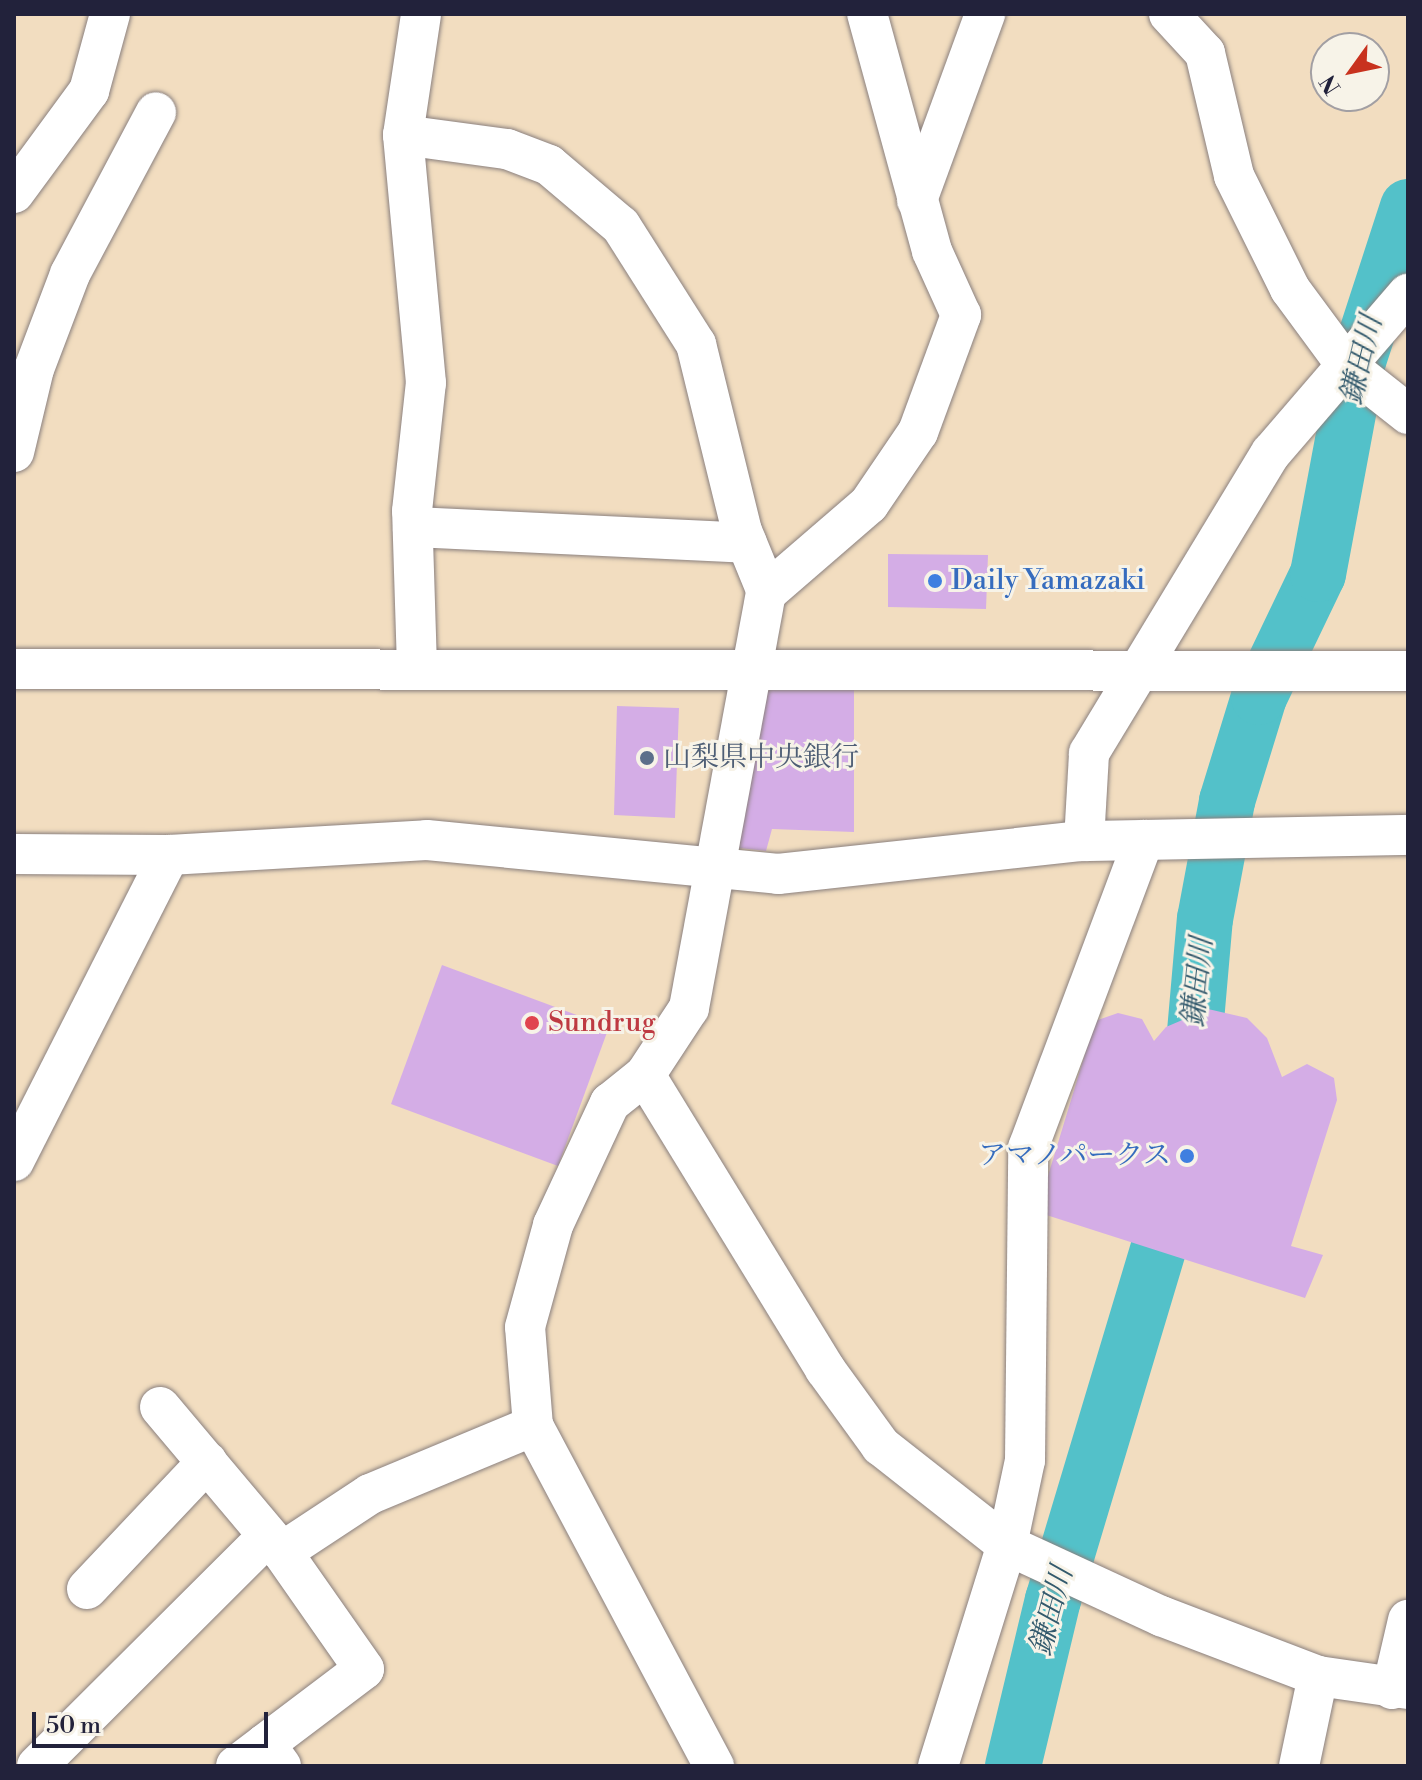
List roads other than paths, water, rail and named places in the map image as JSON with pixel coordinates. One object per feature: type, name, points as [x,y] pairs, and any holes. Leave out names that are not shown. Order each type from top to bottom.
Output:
[{"type":"street","points":[[14,193],[89,91],[110,14]]},
{"type":"street","points":[[417,667],[413,527],[426,383],[403,135],[421,14]]},
{"type":"street","points":[[767,592],[869,504],[918,432],[961,315],[917,200],[867,14]]},
{"type":"street","points":[[917,200],[985,14]]},
{"type":"street","points":[[1169,14],[1205,53],[1234,176],[1271,256],[1346,365],[1408,414]]},
{"type":"street","points":[[14,452],[34,369],[70,274],[156,112]]},
{"type":"street","points":[[403,135],[507,149],[549,165],[621,226],[696,344],[747,543],[767,592],[748,672],[689,1008],[645,1075],[610,1103],[553,1225],[525,1327],[533,1426],[714,1766]]},
{"type":"street","points":[[1084,841],[1089,753],[1143,669],[1271,453],[1408,294]]},
{"type":"street","points":[[413,527],[747,543]]},
{"type":"street","points":[[14,669],[417,667],[748,672],[1143,669],[1408,671]]},
{"type":"street","points":[[14,854],[169,855],[427,840],[778,874],[1084,841],[1408,835]]},
{"type":"street","points":[[938,1766],[1007,1545],[1025,1460],[1028,1148],[1144,840]]},
{"type":"street","points":[[14,1161],[169,855]]},
{"type":"street","points":[[645,1075],[825,1369],[881,1446],[1007,1545],[1161,1616],[1318,1676],[1400,1689],[1408,1620]]},
{"type":"street","points":[[160,1407],[275,1544],[364,1669],[261,1759]]},
{"type":"street","points":[[37,1766],[275,1544],[370,1494],[533,1426]]},
{"type":"street","points":[[87,1589],[207,1462]]},
{"type":"street","points":[[1299,1766],[1318,1676]]},
{"type":"waterway","name":"鎌田川","points":[[1190,1089],[1205,919],[1227,801],[1259,697],[1318,574],[1358,361],[1408,207]]},
{"type":"waterway","name":"鎌田川","points":[[1013,1766],[1053,1600],[1179,1179]]},
{"type":"place","name":"Daily Yamazaki","points":[[935,581]]},
{"type":"place","name":"山梨県中央銀行","points":[[647,758]]},
{"type":"place","name":"Sundrug","points":[[532,1023]]},
{"type":"place","name":"アマノパークス","points":[[1187,1156]]}]
